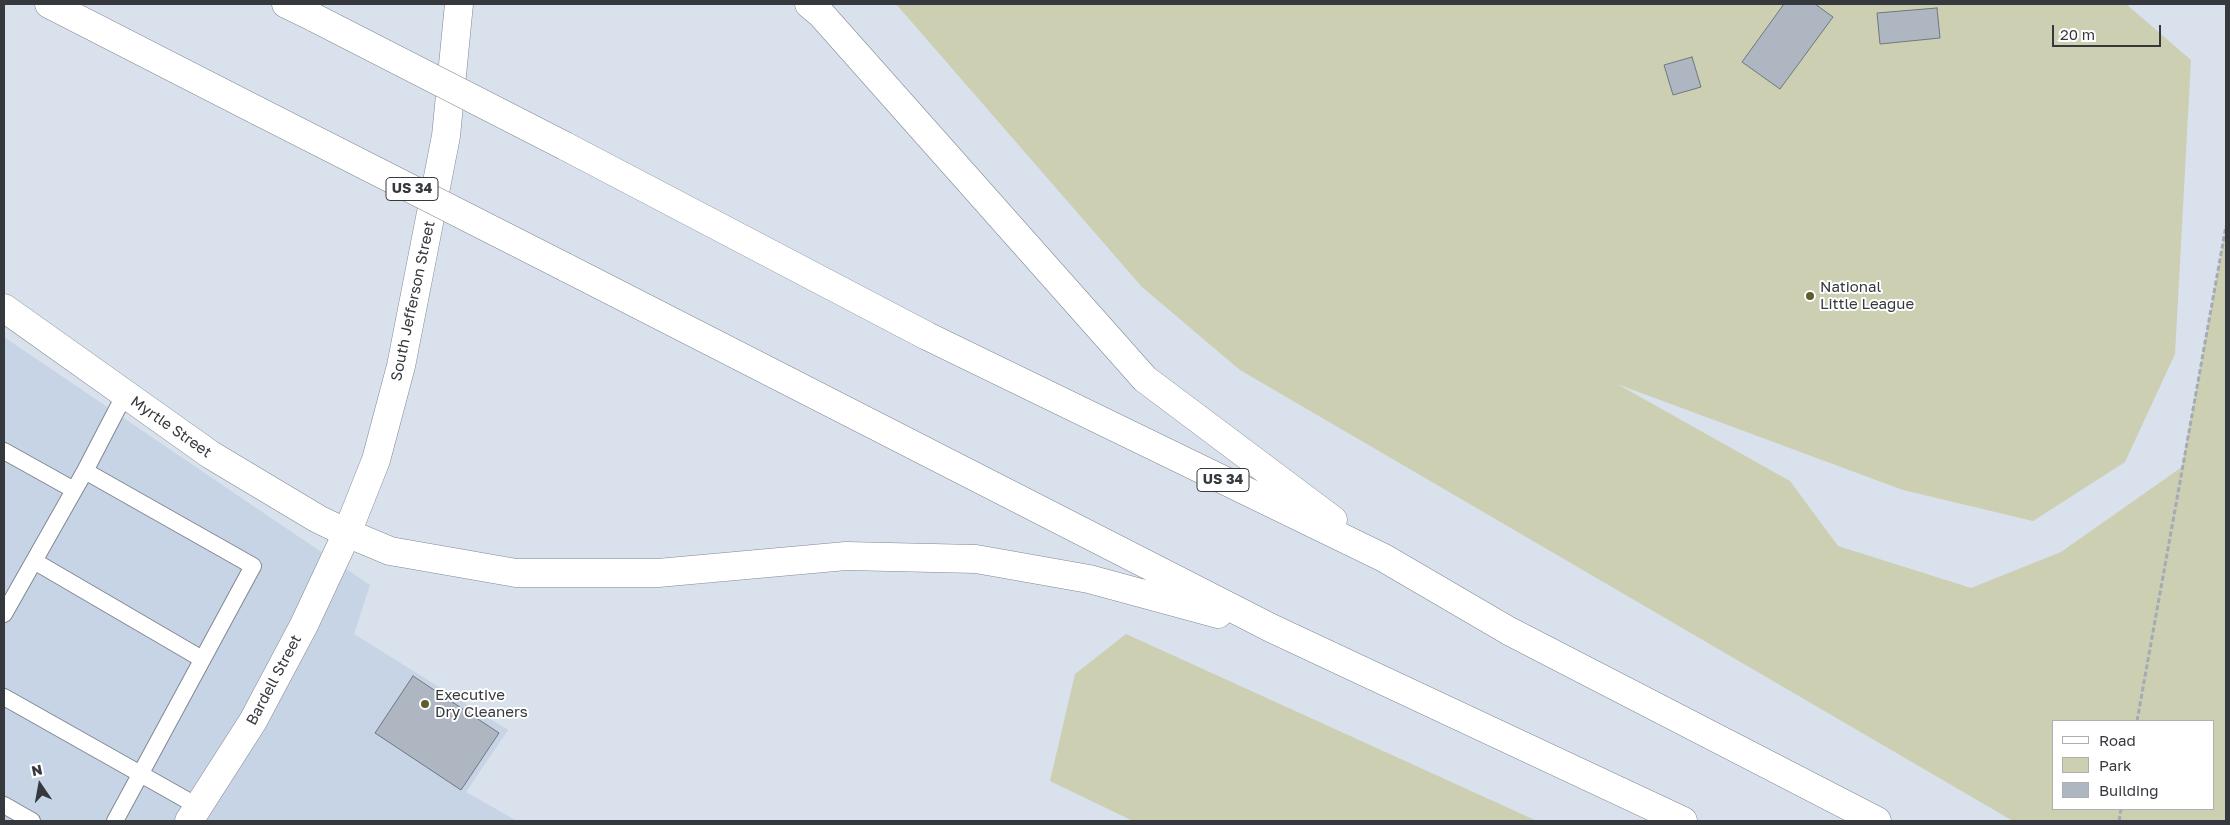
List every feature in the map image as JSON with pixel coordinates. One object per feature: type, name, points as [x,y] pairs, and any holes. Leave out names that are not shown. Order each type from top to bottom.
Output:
[{"type":"main road","name":"US 34","points":[[49,4],[1271,628],[1682,821]]},
{"type":"main road","name":"US 34","points":[[286,4],[565,146],[927,336],[1384,558],[1509,632],[1877,821]]},
{"type":"main road","name":"South Jefferson Street","points":[[347,533],[376,460],[401,366],[446,136],[459,4]]},
{"type":"main road","points":[[809,4],[821,14],[1145,379],[1384,558]]},
{"type":"main road","name":"Myrtle Street","points":[[4,308],[211,454],[318,519],[390,551],[516,573],[658,573],[846,556],[976,559],[1089,579],[1271,628]]},
{"type":"main road","name":"Bardell Street","points":[[194,814],[253,721],[304,625],[347,533]]},
{"type":"lane","points":[[4,614],[126,394]]},
{"type":"lane","points":[[4,452],[74,490]]},
{"type":"lane","points":[[85,471],[253,566],[115,821]]},
{"type":"lane","points":[[34,561],[202,659]]},
{"type":"lane","points":[[4,697],[140,774],[194,814]]},
{"type":"lane","points":[[4,805],[32,821]]},
{"type":"path","points":[[2136,720],[2226,226]]},
{"type":"shaded area","points":[[4,337],[370,585],[354,634],[508,730],[466,792],[517,821],[4,821]]},
{"type":"green space","name":"National Little League","points":[[896,4],[2126,4],[2191,60],[2175,354],[2125,462],[2033,521],[1903,490],[1617,384],[1790,481],[1838,546],[1971,588],[2061,552],[2182,467],[2226,226],[2226,821],[2013,821],[1240,370],[1142,287]]},
{"type":"green space","points":[[1126,634],[1537,821],[1133,821],[1050,781],[1075,674]]},
{"type":"building","points":[[1784,4],[1815,4],[1833,17],[1780,89],[1742,62]]},
{"type":"building","points":[[1937,8],[1940,38],[1880,44],[1877,13]]},
{"type":"building","points":[[1692,57],[1701,87],[1673,95],[1664,65]]},
{"type":"building","name":"Executive Dry Cleaners","points":[[413,676],[499,733],[461,790],[375,733]]},
{"type":"place","name":"National Little League","points":[[1810,296]]},
{"type":"place","name":"Executive Dry Cleaners","points":[[425,704]]}]
